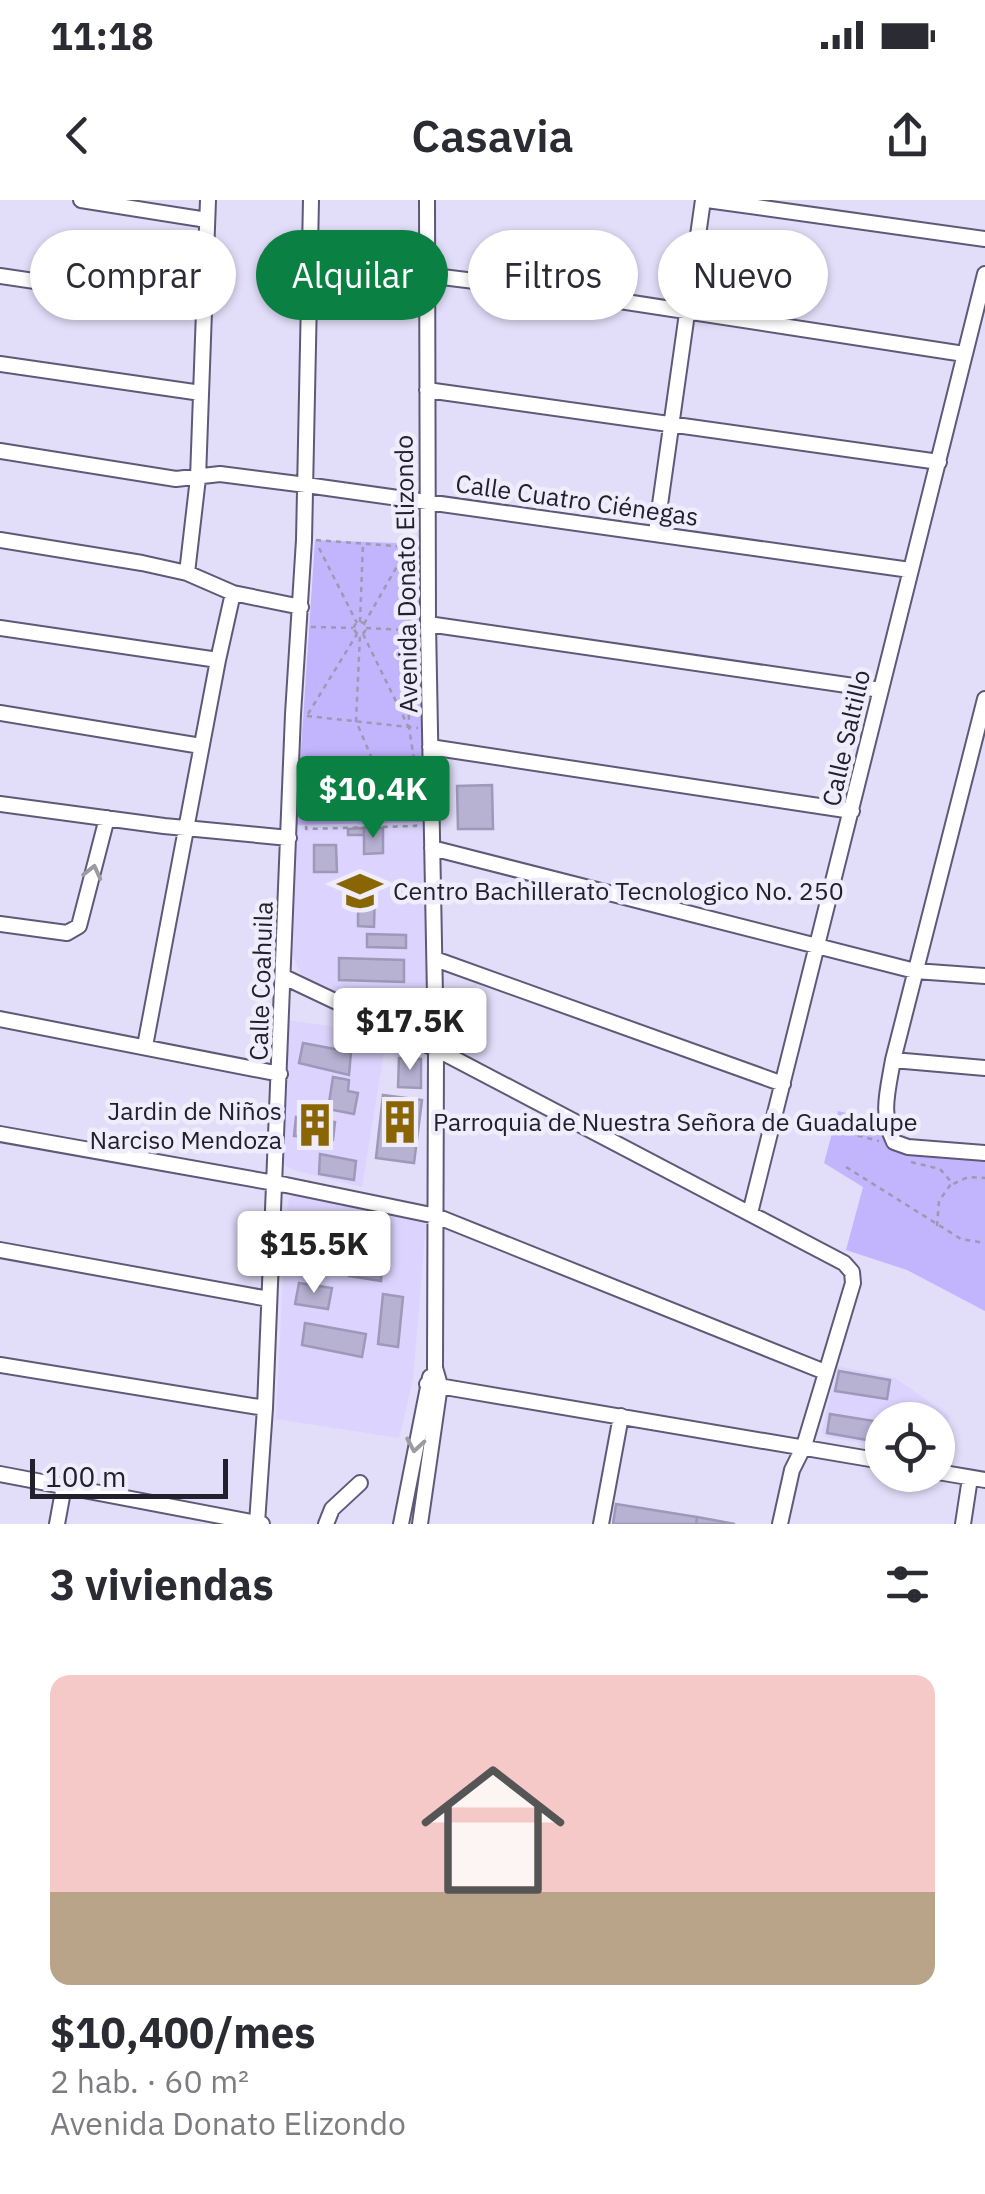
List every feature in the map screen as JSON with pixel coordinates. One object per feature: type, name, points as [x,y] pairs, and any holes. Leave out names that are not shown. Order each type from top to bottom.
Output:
[{"type":"street","points":[[81,200],[208,220]]},
{"type":"street","points":[[207,230],[208,200]]},
{"type":"street","name":"Calle Coahuila","points":[[310,230],[311,200]]},
{"type":"street","name":"Avenida Donato Elizondo","points":[[426,230],[427,200]]},
{"type":"street","points":[[700,230],[705,200],[985,240]]},
{"type":"street","name":"Calle Saltillo","points":[[750,1213],[985,274]]},
{"type":"street","points":[[0,276],[30,280]]},
{"type":"street","points":[[448,278],[658,307]]},
{"type":"street","points":[[188,574],[198,478],[203,320]]},
{"type":"street","name":"Calle Coahuila","points":[[260,1524],[306,485],[309,320]]},
{"type":"street","name":"Avenida Donato Elizondo","points":[[420,1524],[435,1368],[436,1216],[426,320]]},
{"type":"street","points":[[656,533],[686,320]]},
{"type":"street","points":[[740,320],[964,354]]},
{"type":"street","points":[[0,364],[201,393]]},
{"type":"street","points":[[427,390],[938,462]]},
{"type":"street","name":"Calle Cuatro Ciénegas","points":[[0,451],[176,479],[220,474],[306,485],[910,570]]},
{"type":"street","points":[[0,540],[142,562],[188,574],[234,593],[301,606]]},
{"type":"street","points":[[144,1046],[234,593]]},
{"type":"street","points":[[428,624],[880,690]]},
{"type":"street","points":[[0,628],[218,660]]},
{"type":"street","points":[[985,699],[884,1108],[885,1124],[894,1142],[985,1153]]},
{"type":"street","points":[[0,713],[202,746]]},
{"type":"street","points":[[430,748],[852,811]]},
{"type":"street","points":[[0,804],[289,838]]},
{"type":"street","points":[[0,924],[68,934],[75,931],[107,818]]},
{"type":"street","points":[[432,848],[916,972],[985,976]]},
{"type":"street","points":[[435,960],[784,1084]]},
{"type":"street","points":[[284,977],[436,1050],[844,1263],[852,1272],[854,1283],[804,1446],[792,1470],[780,1524]]},
{"type":"street","points":[[0,1018],[280,1074]]},
{"type":"street","points":[[893,1060],[985,1068]]},
{"type":"street","points":[[0,1134],[274,1182],[436,1216],[825,1372]]},
{"type":"street","points":[[0,1250],[269,1298]]},
{"type":"street","points":[[0,1365],[265,1408]]},
{"type":"street","points":[[433,1384],[865,1458]]},
{"type":"street","name":"Avenida Donato Elizondo","points":[[402,1524],[433,1384]]},
{"type":"street","points":[[601,1524],[620,1416]]},
{"type":"street","points":[[0,1474],[260,1524]]},
{"type":"street","points":[[963,1524],[978,1479]]},
{"type":"street","points":[[326,1524],[332,1509],[360,1483]]},
{"type":"street","points":[[58,1524],[64,1486]]},
{"type":"path","points":[[315,540],[408,546]]},
{"type":"path","points":[[314,558],[315,540]]},
{"type":"path","points":[[315,540],[408,728]]},
{"type":"path","points":[[363,542],[356,721],[373,768],[337,768],[308,799],[306,829],[416,826],[414,760],[408,728],[408,546]]},
{"type":"path","points":[[360,625],[408,546]]},
{"type":"path","points":[[311,627],[360,625],[410,630]]},
{"type":"path","points":[[307,716],[360,634]]},
{"type":"path","points":[[307,716],[308,698]]},
{"type":"path","points":[[307,716],[408,728]]},
{"type":"path","points":[[308,799],[336,799]]},
{"type":"path","points":[[846,1167],[961,1240],[985,1243]]},
{"type":"path","points":[[938,1226],[939,1201],[952,1184]]},
{"type":"shaded area","points":[[315,540],[421,544],[423,822],[296,825]]},
{"type":"shaded area","name":"Centro Bachillerato Tecnologico No. 250","points":[[423,822],[429,1041],[301,974],[293,956],[296,825]]},
{"type":"shaded area","points":[[279,1019],[387,1034],[362,1187],[293,1170],[277,1161]]},
{"type":"shaded area","points":[[838,1111],[875,1120],[886,1144],[899,1150],[985,1159],[985,1311],[907,1270],[846,1250],[863,1187],[824,1163]]},
{"type":"shaded area","points":[[295,1193],[422,1218],[426,1225],[413,1380],[399,1438],[276,1419],[286,1216],[289,1199]]},
{"type":"shaded area","points":[[837,1366],[895,1378],[929,1402],[865,1402],[865,1443],[826,1437],[822,1432]]},
{"type":"building","points":[[492,785],[493,829],[458,829],[457,786]]},
{"type":"building","points":[[364,828],[383,828],[383,853],[364,854]]},
{"type":"building","points":[[364,828],[364,835],[348,835],[348,829]]},
{"type":"building","points":[[314,845],[336,845],[337,872],[314,872]]},
{"type":"building","points":[[358,888],[375,888],[374,927],[358,926]]},
{"type":"building","points":[[367,934],[406,935],[406,948],[367,947]]},
{"type":"building","points":[[339,958],[404,960],[404,982],[339,980]]},
{"type":"building","points":[[303,1043],[351,1052],[349,1075],[299,1063]]},
{"type":"building","points":[[399,1058],[421,1059],[421,1088],[398,1087]]},
{"type":"building","points":[[333,1077],[349,1080],[348,1091],[358,1093],[354,1114],[328,1109]]},
{"type":"building","name":"Parroquia de Nuestra Señora de Guadalupe","points":[[383,1095],[422,1100],[414,1163],[376,1158]]},
{"type":"building","name":"Jardin de Niños Narciso Mendoza","points":[[296,1117],[335,1122],[333,1140],[294,1136]]},
{"type":"building","points":[[320,1154],[356,1161],[354,1180],[319,1174]]},
{"type":"building","points":[[354,1224],[382,1227],[381,1244],[352,1240]]},
{"type":"building","points":[[295,1232],[334,1239],[331,1260],[292,1254]]},
{"type":"building","points":[[352,1258],[382,1263],[381,1281],[349,1276]]},
{"type":"building","points":[[299,1283],[332,1288],[328,1309],[295,1304]]},
{"type":"building","points":[[383,1294],[403,1297],[398,1347],[378,1344]]},
{"type":"building","points":[[305,1323],[366,1334],[362,1357],[302,1345]]},
{"type":"building","points":[[839,1371],[890,1380],[887,1399],[835,1391]]},
{"type":"building","points":[[830,1414],[865,1420],[865,1440],[827,1433]]},
{"type":"building","points":[[616,1504],[697,1517],[696,1524],[613,1524]]},
{"type":"building","points":[[697,1517],[735,1524],[696,1524]]},
{"type":"place","name":"Centro Bachillerato Tecnologico No. 250","points":[[360,891]]},
{"type":"place","name":"Parroquia de Nuestra Señora de Guadalupe","points":[[400,1122]]},
{"type":"place","name":"Jardin de Niños Narciso Mendoza","points":[[315,1125]]}]
